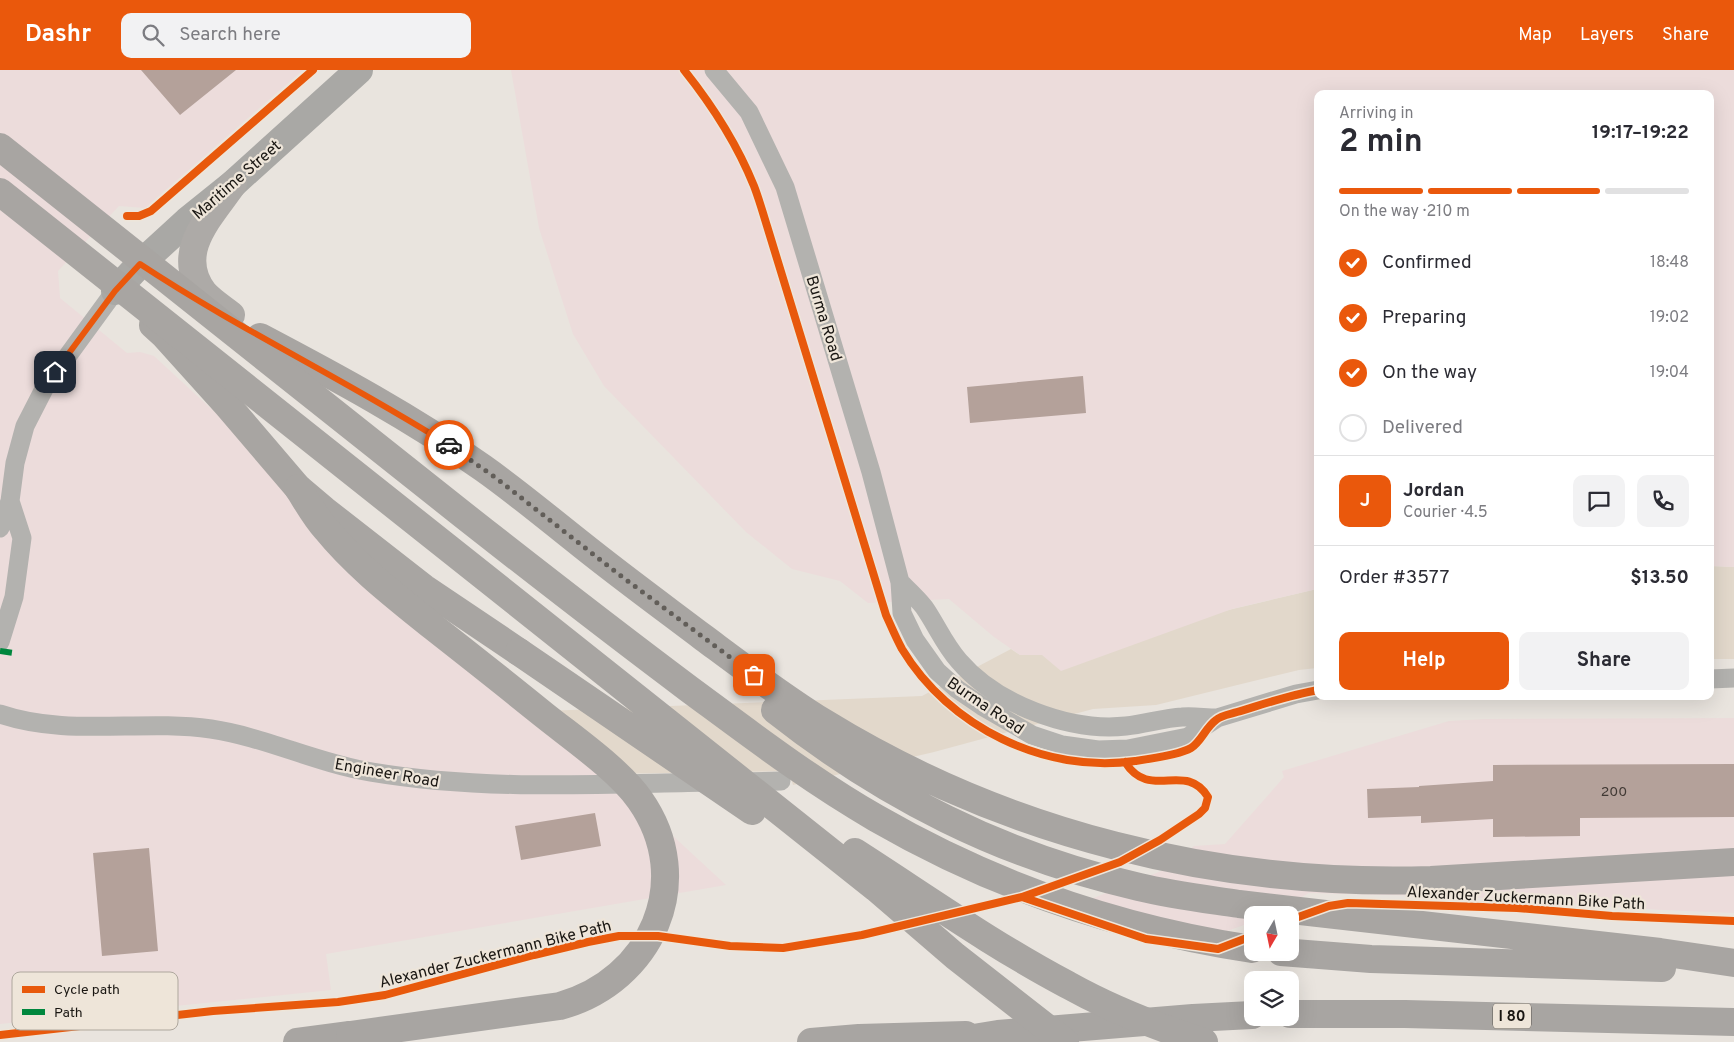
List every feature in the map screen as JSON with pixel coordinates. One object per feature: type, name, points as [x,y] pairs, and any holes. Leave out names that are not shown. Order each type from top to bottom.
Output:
[{"type":"highway","points":[[0,147],[574,603],[761,743],[818,782],[908,835],[1001,880],[1067,904],[1132,924],[1200,940],[1244,948]]},
{"type":"highway","points":[[0,192],[876,888],[955,956],[1064,1042]]},
{"type":"highway","points":[[115,291],[164,335],[298,488],[325,529],[375,578],[582,746],[631,790],[648,813],[655,828],[663,858],[662,905],[652,933],[637,957],[627,968],[612,981],[584,998],[560,1006],[297,1042]]},
{"type":"highway","points":[[260,337],[405,418],[484,468],[621,576],[782,695],[826,724],[871,750],[932,780],[994,807],[1059,830],[1124,849],[1225,869],[1292,877],[1362,881],[1439,880],[1734,862]]},
{"type":"highway","points":[[298,488],[424,588],[777,828],[955,956]]},
{"type":"highway","points":[[621,576],[723,669],[833,754],[920,807],[975,834],[1014,850],[1107,880],[1172,894],[1734,970]]},
{"type":"highway","points":[[631,694],[852,849],[1026,962],[1068,986],[1113,1007],[1160,1027],[1204,1042]]},
{"type":"highway","points":[[1299,954],[1354,959],[1660,960],[1734,963]]},
{"type":"highway","name":"I 80","points":[[1299,1014],[1414,1014],[1734,1022]]},
{"type":"highway","points":[[810,1042],[859,1038],[998,1034],[1193,1018],[1244,1016]]},
{"type":"highway","points":[[949,1042],[998,1034]]},
{"type":"main road","name":"Maritime Street","points":[[115,291],[140,264],[233,184],[359,70]]},
{"type":"main road","points":[[0,152],[140,264],[189,296],[260,337]]},
{"type":"main road","points":[[233,184],[197,236],[192,256],[194,277],[205,294],[260,337]]},
{"type":"main road","points":[[0,198],[115,291]]},
{"type":"street","name":"Burma Road","points":[[714,70],[748,112],[785,186],[868,463],[900,582],[923,606],[940,636],[959,661],[977,679],[1008,700],[1044,715],[1072,723],[1098,727],[1126,726],[1183,717],[1217,718],[1296,694],[1314,691]]},
{"type":"street","points":[[0,528],[10,502],[15,463],[25,426],[44,387],[115,291]]},
{"type":"street","points":[[0,642],[14,597],[22,538],[10,502]]},
{"type":"street","points":[[1714,678],[1734,678]]},
{"type":"street","name":"Engineer Road","points":[[0,714],[44,723],[77,726],[174,725],[212,729],[370,772],[449,782],[517,785],[781,781]]},
{"type":"shaded area","points":[[0,70],[303,70],[145,208],[119,206],[58,271],[60,298],[127,353],[140,352],[154,356],[726,885],[326,954],[331,990],[178,1006],[178,972],[12,972],[12,1023],[0,1024]]},
{"type":"shaded area","points":[[511,70],[1734,70],[1734,567],[1714,566],[1714,90],[1314,90],[1314,590],[1232,609],[1061,671],[1042,655],[1020,655],[994,637],[949,599],[868,603],[840,581],[792,569],[746,532],[604,386],[573,334],[539,228]]},
{"type":"shaded area","points":[[1714,566],[1734,567],[1734,659],[1714,659]]},
{"type":"shaded area","points":[[1314,590],[1314,668],[1299,670],[1156,705],[1093,709],[934,752],[793,785],[789,771],[537,775],[0,592],[521,712],[922,696],[1011,649],[1020,655],[1042,654]]},
{"type":"shaded area","points":[[1734,718],[1734,913],[1469,897],[1309,893],[1285,906],[1244,906],[1244,925],[1208,938],[1081,903],[1164,870],[1194,846],[1225,844],[1284,777],[1282,771],[1449,721],[1486,719]]},
{"type":"building","points":[[141,70],[236,70],[180,115]]},
{"type":"building","points":[[1083,376],[1086,413],[970,423],[967,387]]},
{"type":"building","points":[[1734,764],[1734,817],[1580,818],[1580,836],[1493,837],[1493,819],[1421,823],[1421,816],[1368,818],[1367,789],[1493,781],[1493,765]]},
{"type":"building","points":[[595,813],[601,846],[521,860],[515,826]]},
{"type":"building","points":[[149,848],[158,951],[102,956],[93,853]]},
{"type":"marked path","points":[[0,651],[14,653]]},
{"type":"cycle path","points":[[127,216],[139,216],[151,211],[313,70]]},
{"type":"cycle path","points":[[684,70],[723,125],[740,155],[756,191],[886,615],[902,649],[922,677],[946,701],[973,722],[1002,739],[1034,752],[1067,760],[1101,763],[1135,761],[1179,753],[1195,745],[1212,723],[1221,717],[1314,691]]},
{"type":"cycle path","points":[[1022,897],[1120,862],[1160,840],[1205,808],[1208,797],[1199,787],[1189,782],[1178,780],[1156,781],[1145,779],[1135,773],[1125,762]]},
{"type":"cycle path","name":"Alexander Zuckermann Bike Path","points":[[178,1015],[338,1002],[385,995],[534,955],[619,936],[658,936],[730,946],[783,948],[862,935],[1022,897],[1146,939],[1218,949],[1244,939]]},
{"type":"cycle path","name":"Alexander Zuckermann Bike Path","points":[[1299,917],[1329,906],[1348,903],[1517,908],[1612,916],[1734,921]]},
{"type":"cycle path","name":"Alexander Zuckermann Bike Path","points":[[0,1035],[44,1030]]},
{"type":"way so far","points":[[449,445],[484,468],[621,576],[754,675]]},
{"type":"route","points":[[55,372],[115,291],[140,264],[189,296],[373,399],[449,445]]}]
